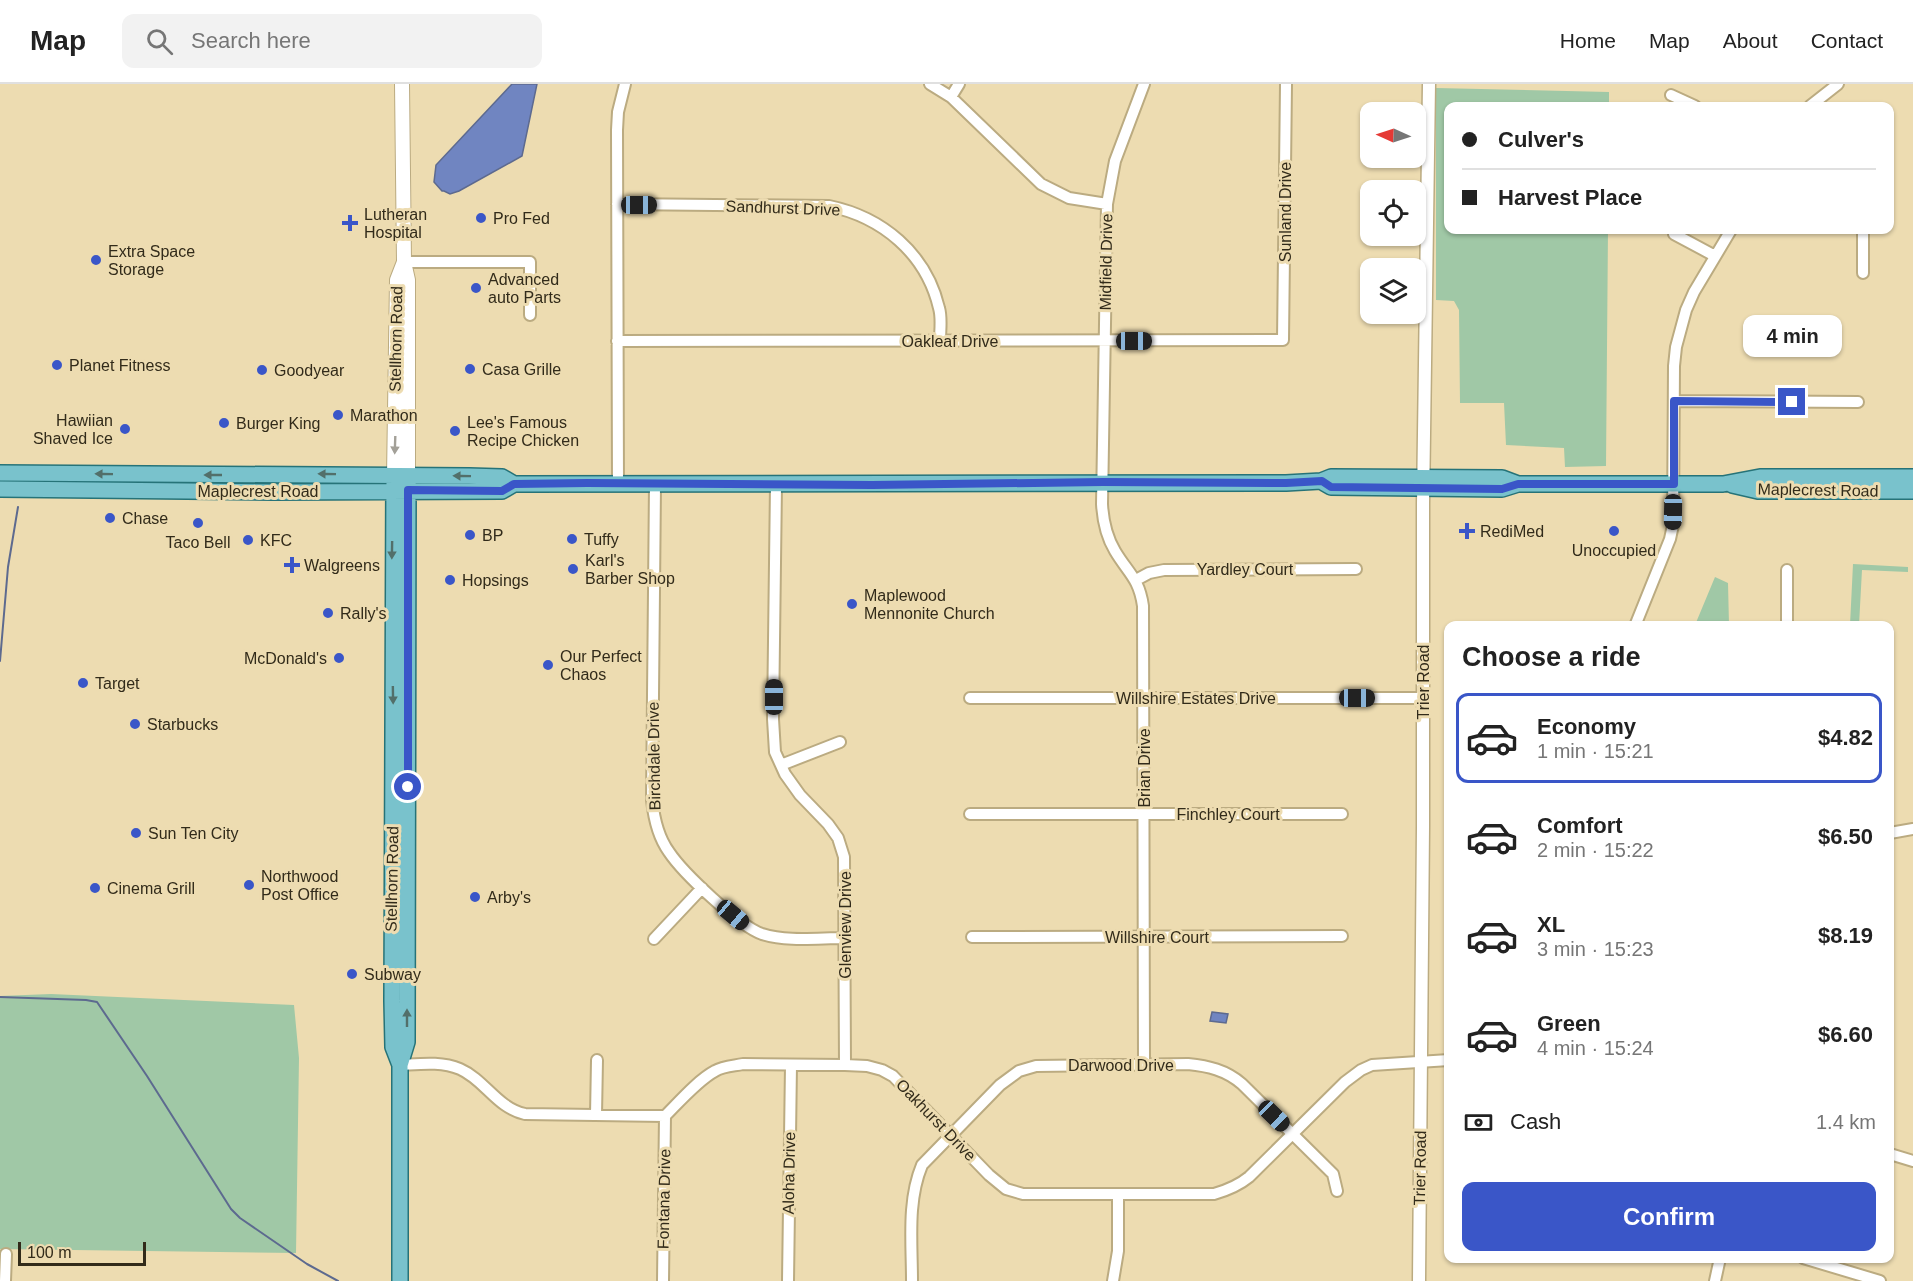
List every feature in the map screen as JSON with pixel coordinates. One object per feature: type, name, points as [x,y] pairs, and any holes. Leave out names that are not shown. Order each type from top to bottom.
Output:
[{"type":"main road","name":"Stellhorn Road","points":[[400,1281],[400,1065],[393,1047],[392,1001],[401,483],[397,280],[404,262],[402,84]]},
{"type":"main road","name":"Maplecrest Road","points":[[0,473],[401,483],[502,491],[514,484],[1286,483],[1322,481],[1331,487],[1424,483],[1502,489],[1518,484],[1724,484],[1760,477],[1913,477]]},
{"type":"main road","name":"Maplecrest Road","points":[[0,489],[273,492],[401,483]]},
{"type":"main road","name":"Maplecrest Road","points":[[1724,484],[1758,491],[1913,491]]},
{"type":"street","points":[[618,484],[618,112],[625,84]]},
{"type":"street","points":[[930,84],[951,97],[1041,184],[1069,198],[1107,204]]},
{"type":"street","points":[[951,97],[959,84]]},
{"type":"street","name":"Midfield Drive","points":[[1103,482],[1107,204],[1115,161],[1144,84]]},
{"type":"street","name":"Sunland Drive","points":[[1283,340],[1286,84]]},
{"type":"street","name":"Trier Road","points":[[1419,1281],[1429,84]]},
{"type":"street","points":[[1815,102],[1838,84]]},
{"type":"street","points":[[1671,95],[1686,102]]},
{"type":"street","name":"Sandhurst Drive","points":[[617,204],[828,206],[858,214],[883,226],[894,235],[922,267],[934,291],[940,310],[940,340]]},
{"type":"street","points":[[1674,234],[1715,256]]},
{"type":"street","points":[[1637,621],[1670,539],[1673,525],[1674,366],[1680,328],[1694,292],[1729,234]]},
{"type":"street","points":[[1863,234],[1863,273]]},
{"type":"street","points":[[404,262],[530,262],[530,315]]},
{"type":"street","name":"Oakleaf Drive","points":[[617,341],[1283,340]]},
{"type":"street","points":[[1674,401],[1858,402]]},
{"type":"street","name":"Brian Drive","points":[[1103,482],[1103,520],[1106,533],[1116,552],[1137,580],[1143,606],[1144,1065]]},
{"type":"street","name":"Glenview Drive","points":[[776,484],[773,719],[776,752],[792,785],[838,838],[844,857],[845,1065]]},
{"type":"street","name":"Birchdale Drive","points":[[655,485],[652,800],[655,821],[669,853],[702,888],[746,926],[761,934],[778,938],[844,939]]},
{"type":"street","name":"Yardley Court","points":[[1137,580],[1149,573],[1164,570],[1356,569]]},
{"type":"street","points":[[1787,570],[1787,621]]},
{"type":"street","name":"Willshire Estates Drive","points":[[970,698],[1423,698]]},
{"type":"street","points":[[781,765],[840,742]]},
{"type":"street","name":"Finchley Court","points":[[970,814],[1342,814]]},
{"type":"street","points":[[1894,832],[1913,829]]},
{"type":"street","points":[[654,939],[702,888]]},
{"type":"street","name":"Willshire Court","points":[[972,937],[1342,936]]},
{"type":"street","points":[[596,1114],[597,1060]]},
{"type":"street","name":"Oakhurst Drive","points":[[665,1116],[715,1071],[742,1064],[867,1066],[893,1076],[989,1175],[1006,1189],[1017,1194],[1118,1196],[1214,1194],[1237,1186],[1249,1177],[1345,1082],[1361,1070],[1381,1063],[1444,1060]]},
{"type":"street","points":[[400,1065],[439,1064],[462,1070],[515,1112],[538,1115],[665,1116]]},
{"type":"street","name":"Aloha Drive","points":[[788,1281],[791,1065]]},
{"type":"street","name":"Darwood Drive","points":[[912,1281],[912,1200],[915,1180],[922,1165],[1000,1085],[1026,1068],[1201,1065],[1225,1072],[1242,1084],[1333,1174],[1337,1191]]},
{"type":"street","name":"Fontana Drive","points":[[663,1281],[665,1116]]},
{"type":"street","points":[[1894,1155],[1913,1161]]},
{"type":"street","points":[[1113,1281],[1118,1251],[1118,1196]]},
{"type":"street","points":[[5,1281],[6,1254]]},
{"type":"street","points":[[1715,1281],[1719,1263]]},
{"type":"street","points":[[1820,1263],[1880,1281]]},
{"type":"green space","points":[[1436,88],[1609,92],[1609,102],[1444,102],[1444,234],[1608,234],[1606,466],[1565,467],[1564,448],[1506,445],[1504,403],[1460,403],[1459,310],[1454,301],[1436,300]]},
{"type":"green space","points":[[1853,564],[1908,567],[1908,572],[1862,570],[1859,621],[1850,621]]},
{"type":"green space","points":[[1715,577],[1728,583],[1729,621],[1697,621]]},
{"type":"green space","points":[[51,994],[294,1005],[299,1058],[296,1253],[0,1249],[0,996]]},
{"type":"water","points":[[512,84],[537,84],[522,156],[459,191],[450,194],[442,191],[434,182],[436,165]]},
{"type":"water","points":[[1212,1012],[1228,1014],[1226,1023],[1210,1021]]},
{"type":"waterway","points":[[0,661],[8,567],[18,507]]},
{"type":"waterway","points":[[0,997],[97,1002],[231,1209],[240,1218],[307,1264],[338,1281]]},
{"type":"place","name":"Pro Fed","points":[[481,218]]},
{"type":"place","name":"Lutheran Hospital","points":[[350,223]]},
{"type":"place","name":"Extra Space Storage","points":[[96,260]]},
{"type":"place","name":"Advanced auto Parts","points":[[476,288]]},
{"type":"place","name":"Planet Fitness","points":[[57,365]]},
{"type":"place","name":"Casa Grille","points":[[470,369]]},
{"type":"place","name":"Goodyear","points":[[262,370]]},
{"type":"place","name":"Marathon","points":[[338,415]]},
{"type":"place","name":"Burger King","points":[[224,423]]},
{"type":"place","name":"Hawiian Shaved Ice","points":[[125,429]]},
{"type":"place","name":"Lee's Famous Recipe Chicken","points":[[455,431]]},
{"type":"place","name":"Chase","points":[[110,518]]},
{"type":"place","name":"Taco Bell","points":[[198,523]]},
{"type":"place","name":"RediMed","points":[[1467,531]]},
{"type":"place","name":"Unoccupied","points":[[1614,531]]},
{"type":"place","name":"BP","points":[[470,535]]},
{"type":"place","name":"Tuffy","points":[[572,539]]},
{"type":"place","name":"KFC","points":[[248,540]]},
{"type":"place","name":"Walgreens","points":[[292,565]]},
{"type":"place","name":"Karl's Barber Shop","points":[[573,569]]},
{"type":"place","name":"Hopsings","points":[[450,580]]},
{"type":"place","name":"Maplewood Mennonite Church","points":[[852,604]]},
{"type":"place","name":"Rally's","points":[[328,613]]},
{"type":"place","name":"McDonald's","points":[[339,658]]},
{"type":"place","name":"Our Perfect Chaos","points":[[548,665]]},
{"type":"place","name":"Target","points":[[83,683]]},
{"type":"place","name":"Starbucks","points":[[135,724]]},
{"type":"place","name":"Sun Ten City","points":[[136,833]]},
{"type":"place","name":"Northwood Post Office","points":[[249,885]]},
{"type":"place","name":"Cinema Grill","points":[[95,888]]},
{"type":"place","name":"Arby's","points":[[475,897]]},
{"type":"place","name":"Subway","points":[[352,974]]},
{"type":"route","points":[[408,787],[408,490],[502,491],[514,484],[587,483],[872,485],[1322,481],[1331,487],[1424,489],[1502,489],[1518,484],[1554,483],[1674,484],[1674,401],[1792,402]]}]
